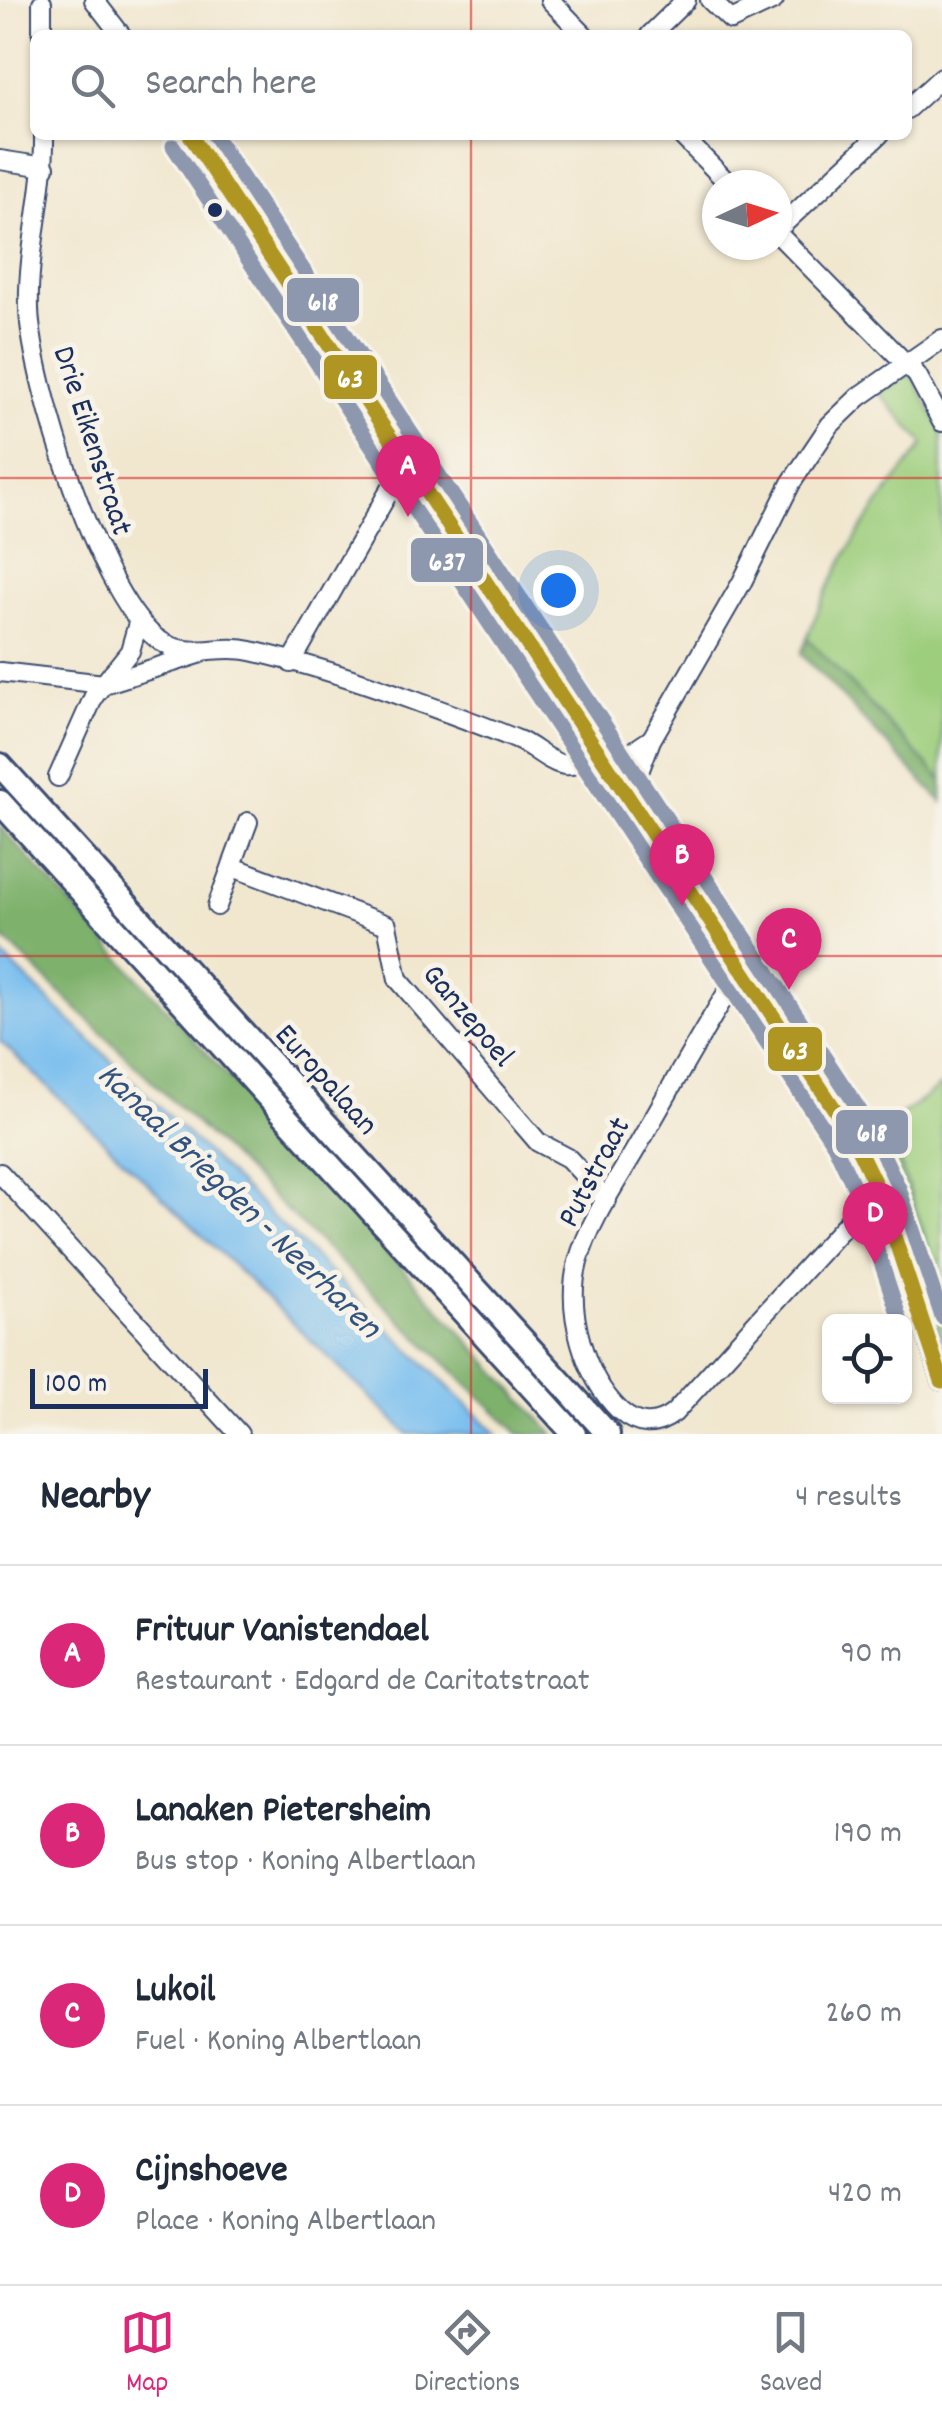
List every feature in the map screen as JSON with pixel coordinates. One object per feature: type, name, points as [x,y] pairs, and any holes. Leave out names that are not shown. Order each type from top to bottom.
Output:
[{"type":"main road","name":"Europalaan","points":[[0,766],[608,1434]]},
{"type":"main road","name":"Europalaan","points":[[0,802],[574,1434]]},
{"type":"street","points":[[550,0],[579,30]]},
{"type":"street","points":[[655,30],[686,0]]},
{"type":"street","points":[[710,0],[731,20],[774,0]]},
{"type":"street","points":[[42,3],[42,30]]},
{"type":"street","points":[[100,3],[118,30]]},
{"type":"street","points":[[912,104],[942,77]]},
{"type":"street","name":"Drie Eikenstraat","points":[[44,140],[28,308],[41,386],[104,564],[138,623]]},
{"type":"street","points":[[193,140],[851,1134],[880,1194],[939,1360],[942,1381]]},
{"type":"street","points":[[687,140],[716,170]]},
{"type":"street","points":[[792,217],[874,140]]},
{"type":"street","points":[[0,160],[44,167]]},
{"type":"street","points":[[792,246],[906,363],[942,422]]},
{"type":"street","points":[[624,788],[637,778],[651,740],[830,425],[859,398],[942,338]]},
{"type":"street","points":[[291,663],[391,488],[413,470]]},
{"type":"street","points":[[58,777],[94,696],[130,651],[138,623],[162,642],[201,654]]},
{"type":"street","points":[[0,672],[104,684],[232,648],[291,663],[483,726],[562,764],[605,759],[651,740]]},
{"type":"street","points":[[218,906],[248,822]]},
{"type":"street","name":"Ganzepoel","points":[[232,867],[387,924],[398,978],[538,1142],[568,1158],[607,1200]]},
{"type":"street","name":"Putstraat","points":[[742,969],[607,1200],[578,1265],[578,1332],[608,1398],[624,1415],[655,1424],[674,1413],[854,1216],[880,1194]]},
{"type":"street","points":[[0,1174],[239,1434]]},
{"type":"green space","points":[[906,375],[914,378],[942,432],[942,780],[807,638],[857,536],[924,444],[879,393]]},
{"type":"green space","points":[[807,638],[942,780],[942,802],[801,654]]},
{"type":"green space","points":[[0,775],[599,1434],[583,1434],[0,794]]},
{"type":"green space","points":[[0,826],[554,1434],[519,1434],[0,935]]},
{"type":"green space","points":[[942,1085],[942,1285],[887,1126]]},
{"type":"green space","points":[[887,1126],[942,1285],[942,1343],[870,1138]]},
{"type":"water","name":"Kanaal Briegden - Neerharen","points":[[0,953],[497,1434],[408,1434],[0,1041]]},
{"type":"transit line","name":"63","points":[[193,140],[851,1134],[880,1194],[942,1381]]},
{"type":"transit line","name":"618","points":[[217,140],[868,1123],[899,1188],[942,1317]]},
{"type":"transit line","name":"637","points":[[173,146],[834,1144],[861,1202],[898,1314]]},
{"type":"place","name":"Frituur Vanistendael","points":[[408,517]]},
{"type":"place","name":"Lanaken Pietersheim","points":[[682,906]]},
{"type":"place","name":"Lukoil","points":[[789,990]]},
{"type":"place","name":"Cijnshoeve","points":[[875,1264]]}]
